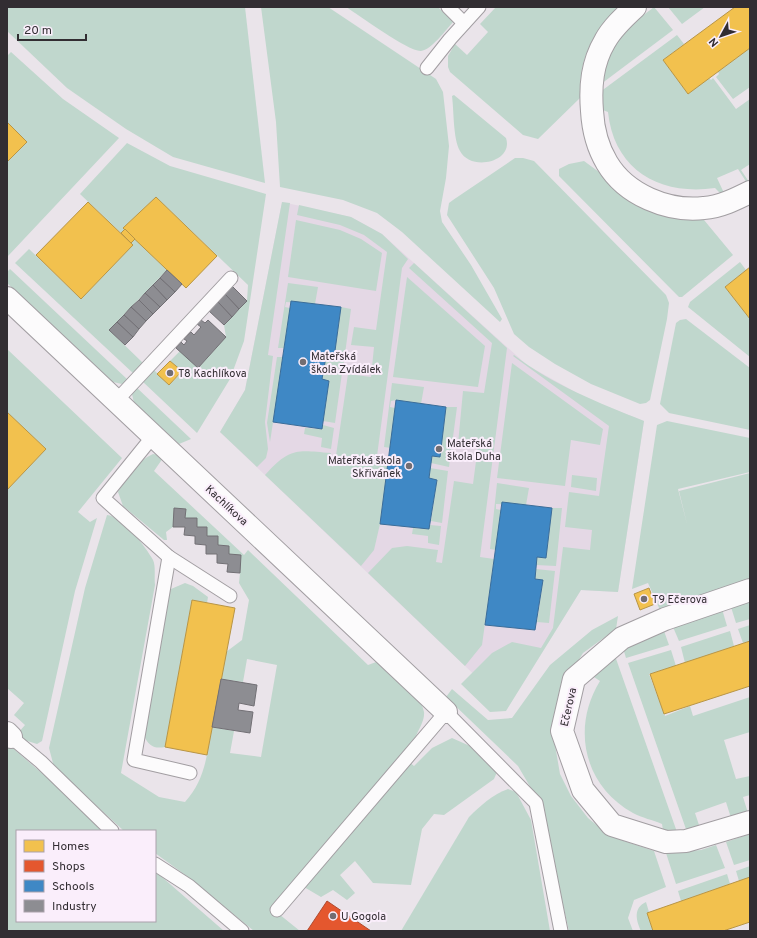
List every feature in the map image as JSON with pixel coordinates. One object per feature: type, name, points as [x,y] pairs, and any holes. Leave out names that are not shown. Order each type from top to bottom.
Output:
[{"type":"street","points":[[635,7],[622,19],[605,41],[591,76],[592,119],[598,145],[607,164],[627,185],[649,200],[676,207],[704,208],[734,200],[750,192]]},
{"type":"street","name":"Kachlíkova","points":[[7,298],[117,400],[446,712]]},
{"type":"street","name":"Ečerova","points":[[750,590],[665,619],[622,638],[574,679],[562,731],[583,790],[612,825],[666,842],[686,841],[750,822]]},
{"type":"lane","points":[[448,7],[464,23]]},
{"type":"lane","points":[[427,68],[479,7]]},
{"type":"lane","points":[[117,400],[231,278]]},
{"type":"lane","points":[[154,435],[103,498],[169,557],[230,596]]},
{"type":"lane","points":[[169,557],[134,760],[190,773]]},
{"type":"lane","points":[[278,910],[446,712],[536,803],[561,931]]},
{"type":"lane","points":[[9,735],[41,762],[111,830]]},
{"type":"lane","points":[[156,865],[189,886],[242,931]]},
{"type":"shaded area","name":"Mateřská škola Duha","points":[[282,202],[351,217],[382,234],[527,365],[588,399],[644,421],[618,592],[581,590],[508,707],[220,432],[245,390]]},
{"type":"green space","points":[[7,7],[245,7],[265,183],[173,157],[126,129],[67,88],[7,31]]},
{"type":"green space","points":[[261,7],[328,7],[436,79],[443,92],[449,146],[446,178],[440,211],[442,222],[471,265],[502,319],[500,322],[402,232],[377,213],[343,200],[280,187],[276,122]]},
{"type":"green space","points":[[346,7],[438,7],[453,22],[434,43],[425,50],[421,51],[415,50],[395,40]]},
{"type":"green space","points":[[496,7],[621,7],[602,27],[589,48],[582,71],[580,98],[538,139],[523,135],[450,72],[448,67],[448,56],[455,44],[467,55],[488,32],[480,24]]},
{"type":"green space","points":[[654,7],[673,30],[601,84],[605,63],[614,44],[626,30]]},
{"type":"green space","points":[[668,7],[705,7],[682,24]]},
{"type":"green space","points":[[677,35],[684,44],[663,60],[688,94],[709,78],[711,80],[713,78],[736,109],[750,99],[750,164],[741,170],[749,182],[747,183],[738,169],[717,178],[724,193],[721,194],[715,188],[676,188],[659,183],[643,175],[630,164],[620,149],[612,132],[608,112],[600,109],[600,92]]},
{"type":"green space","points":[[750,48],[750,87],[733,99],[716,77],[719,74],[718,72]]},
{"type":"green space","points":[[11,52],[63,99],[119,138],[8,256],[7,162],[26,142],[7,122],[7,56]]},
{"type":"green space","points":[[454,95],[506,138],[507,146],[504,153],[498,158],[490,161],[473,161],[465,157],[460,151],[455,132],[452,96]]},
{"type":"green space","points":[[127,143],[170,166],[266,194],[244,341],[230,379],[197,433],[142,381],[153,369],[169,385],[182,372],[170,361],[180,351],[198,368],[226,337],[224,325],[247,301],[248,285],[156,197],[124,227],[125,229],[121,233],[80,194]]},
{"type":"green space","points":[[515,158],[523,158],[534,161],[666,295],[669,303],[667,319],[650,400],[646,403],[640,404],[591,384],[555,364],[529,347],[514,334],[494,288],[447,215],[449,203]]},
{"type":"green space","points":[[584,161],[599,172],[623,194],[675,218],[704,220],[733,255],[682,297],[679,297],[559,176],[559,169],[569,164]]},
{"type":"green space","points":[[282,202],[290,203],[268,355],[273,356],[265,422],[268,449],[266,458],[257,467],[220,432],[245,390]]},
{"type":"green space","points":[[299,205],[351,217],[382,234],[408,259],[402,268],[377,456],[389,457],[380,524],[374,550],[361,566],[265,475],[281,459],[295,452],[310,451],[331,453],[330,461],[335,462],[348,374],[371,377],[374,347],[351,345],[354,327],[376,330],[387,252],[364,235],[340,225],[297,215]]},
{"type":"green space","points":[[296,220],[340,230],[361,239],[382,253],[376,291],[288,277]]},
{"type":"green space","points":[[135,239],[167,270],[109,330],[144,364],[134,374],[15,263],[29,249],[81,299],[133,245],[131,243]]},
{"type":"green space","points":[[740,262],[746,270],[725,287],[750,319],[750,357],[688,307],[690,302]]},
{"type":"green space","points":[[414,263],[507,348],[480,557],[494,559],[482,645],[465,666],[368,573],[392,548],[407,546],[438,550],[436,562],[442,563],[454,481],[473,484],[478,446],[458,444],[463,391],[484,393],[492,343],[409,268]]},
{"type":"green space","points":[[10,269],[128,380],[122,384],[113,382],[7,283],[7,272]]},
{"type":"green space","points":[[407,277],[485,346],[478,387],[393,377]]},
{"type":"green space","points":[[288,283],[318,287],[315,304],[286,302],[285,307],[290,308],[284,348],[278,348]]},
{"type":"green space","points":[[341,307],[351,309],[343,369],[324,367],[326,357],[334,358]]},
{"type":"green space","points":[[686,319],[750,368],[750,430],[669,413],[660,404],[676,323],[680,320]]},
{"type":"green space","points":[[7,349],[122,458],[78,512],[90,522],[97,518],[75,591],[42,741],[37,744],[21,739],[19,732],[25,725],[14,715],[24,703],[7,688],[7,490],[46,449],[7,412]]},
{"type":"green space","points":[[514,355],[529,366],[560,384],[593,400],[644,421],[618,592],[581,590],[506,711],[490,712],[461,684],[492,653],[512,642],[541,648],[553,628],[563,547],[590,550],[592,530],[565,527],[569,492],[599,496],[609,426],[513,356]]},
{"type":"green space","points":[[277,357],[283,357],[270,442],[267,423]]},
{"type":"green space","points":[[512,363],[603,429],[600,445],[571,440],[565,486],[497,478]]},
{"type":"green space","points":[[323,371],[342,373],[335,423],[323,421],[329,381],[322,379]]},
{"type":"green space","points":[[392,383],[424,387],[421,404],[396,400],[391,401],[390,407],[395,408],[391,448],[384,447]]},
{"type":"green space","points":[[136,387],[191,439],[179,444],[134,403],[132,394]]},
{"type":"green space","points":[[446,407],[457,407],[449,467],[431,463],[432,456],[440,457]]},
{"type":"green space","points":[[667,421],[750,438],[750,472],[678,489],[687,524],[679,491],[750,473],[750,579],[660,610],[648,583],[632,589],[657,425]]},
{"type":"green space","points":[[323,425],[334,428],[331,449],[321,447],[322,438],[304,434],[305,428],[322,429]]},
{"type":"green space","points":[[153,454],[159,455],[163,458],[154,471],[244,555],[248,550],[368,665],[379,661],[412,690],[422,704],[424,712],[423,721],[416,736],[274,910],[300,931],[254,931],[188,877],[156,854],[156,830],[123,830],[54,767],[49,748],[85,588],[107,515],[120,521],[133,533],[150,554],[155,569],[155,585],[121,773],[159,797],[185,802],[192,794],[201,776],[207,757],[212,727],[234,731],[230,753],[261,757],[277,665],[247,659],[243,682],[221,679],[226,652],[242,640],[249,600],[239,583],[240,573],[229,554],[229,546],[218,545],[207,536],[207,527],[197,527],[197,518],[185,518],[166,532],[167,540],[164,540],[123,506],[118,492],[128,475],[147,457]]},
{"type":"green space","points":[[430,468],[448,471],[442,523],[431,521],[437,480],[429,478]]},
{"type":"green space","points":[[572,475],[597,478],[596,491],[571,487]]},
{"type":"green space","points":[[497,483],[529,488],[526,505],[496,504],[496,509],[501,510],[496,550],[490,549]]},
{"type":"green space","points":[[552,508],[562,508],[556,566],[536,565],[537,557],[546,558]]},
{"type":"green space","points":[[430,525],[441,526],[439,545],[428,543],[428,536],[412,534],[413,528],[429,529]]},
{"type":"green space","points":[[536,569],[555,571],[549,623],[537,622],[543,581],[535,579]]},
{"type":"green space","points":[[185,583],[193,586],[208,597],[207,603],[192,600],[165,747],[158,748],[152,746],[144,736],[167,598],[171,589]]},
{"type":"green space","points":[[750,600],[750,619],[736,623],[731,607]]},
{"type":"green space","points":[[722,609],[727,626],[679,641],[673,627]]},
{"type":"green space","points":[[618,616],[616,629],[583,653],[565,682],[553,733],[560,774],[571,796],[588,818],[605,832],[621,840],[654,851],[666,887],[634,900],[628,918],[633,931],[569,931],[539,802],[518,766],[446,697],[452,689],[488,720],[512,718],[550,665],[592,630]]},
{"type":"green space","points":[[750,625],[750,641],[743,643],[738,629]]},
{"type":"green space","points":[[664,631],[669,645],[626,658],[623,648]]},
{"type":"green space","points":[[730,631],[734,646],[685,663],[681,647]]},
{"type":"green space","points":[[671,650],[676,666],[649,674],[665,716],[690,706],[693,716],[750,697],[750,732],[724,740],[736,779],[750,776],[750,795],[743,797],[748,813],[731,818],[726,802],[695,813],[700,828],[687,832],[628,663]]},
{"type":"green space","points":[[614,653],[677,832],[663,830],[662,824],[636,815],[616,802],[603,788],[593,772],[587,754],[585,736],[586,718],[591,699],[600,681],[594,677],[600,666]]},
{"type":"green space","points":[[452,738],[470,746],[497,772],[494,779],[444,815],[434,814],[422,829],[411,885],[373,883],[355,861],[340,875],[355,893],[347,900],[333,890],[321,897],[304,887],[408,761],[414,766],[432,748]]},
{"type":"green space","points":[[8,744],[108,830],[16,830],[16,922],[156,922],[156,872],[224,931],[7,931]]},
{"type":"green space","points":[[508,789],[516,792],[531,820],[550,931],[401,931],[469,817],[492,797]]},
{"type":"green space","points":[[750,834],[750,860],[734,865],[726,842]]},
{"type":"green space","points":[[716,845],[725,868],[676,884],[666,853],[701,850]]},
{"type":"green space","points":[[750,866],[750,877],[739,881],[736,871]]},
{"type":"green space","points":[[727,874],[730,884],[681,901],[678,891]]},
{"type":"green space","points":[[646,902],[649,912],[647,913],[653,931],[641,931],[637,919],[637,911]]},
{"type":"building: Homes","points":[[735,7],[750,7],[750,48],[688,94],[663,60]]},
{"type":"building: Homes","points":[[7,122],[27,142],[7,162]]},
{"type":"building: Homes","points":[[156,197],[217,256],[186,288],[123,228]]},
{"type":"building: Homes","points":[[88,202],[133,245],[81,299],[36,255]]},
{"type":"building: Homes","points":[[125,229],[135,239],[131,243],[121,233]]},
{"type":"building: Homes","points":[[750,267],[750,319],[725,287]]},
{"type":"building: Homes","name":"T8 Kachlíkova","points":[[170,361],[182,371],[169,385],[157,374]]},
{"type":"building: Homes","points":[[7,412],[46,449],[7,490]]},
{"type":"building: Homes","name":"T9 Ečerova","points":[[649,588],[655,604],[640,610],[634,594]]},
{"type":"building: Homes","points":[[192,600],[235,608],[207,755],[165,747]]},
{"type":"building: Homes","points":[[750,641],[750,686],[664,714],[650,674]]},
{"type":"building: Homes","points":[[750,877],[750,922],[723,931],[653,931],[647,913]]},
{"type":"building: Shops","name":"U Gogola","points":[[327,901],[371,931],[307,931]]},
{"type":"building: Schools","name":"Mateřská škola Zvídálek","points":[[291,301],[341,307],[334,358],[326,357],[322,379],[329,381],[322,429],[273,422]]},
{"type":"building: Schools","name":"Mateřská škola Skřivánek","points":[[396,400],[446,407],[440,457],[432,456],[429,478],[437,480],[429,529],[380,524]]},
{"type":"building: Schools","points":[[502,502],[552,508],[546,558],[537,557],[535,579],[543,580],[535,630],[485,625]]},
{"type":"building: Industry","points":[[167,270],[182,284],[175,292],[160,278]]},
{"type":"building: Industry","points":[[160,278],[175,292],[167,300],[153,285]]},
{"type":"building: Industry","points":[[153,285],[167,300],[160,307],[145,293]]},
{"type":"building: Industry","points":[[232,286],[247,301],[239,309],[225,294]]},
{"type":"building: Industry","points":[[145,293],[160,307],[153,314],[139,300]]},
{"type":"building: Industry","points":[[225,294],[239,309],[232,317],[218,302]]},
{"type":"building: Industry","points":[[139,300],[153,314],[146,321],[131,307]]},
{"type":"building: Industry","points":[[218,302],[232,317],[224,325],[209,311]]},
{"type":"building: Industry","points":[[131,307],[146,321],[139,329],[124,315]]},
{"type":"building: Industry","points":[[124,315],[139,329],[133,337],[117,322]]},
{"type":"building: Industry","points":[[201,320],[205,323],[208,320],[226,337],[198,368],[176,348],[181,342],[184,345],[187,341],[184,339],[191,332],[194,335],[201,327],[197,324]]},
{"type":"building: Industry","points":[[117,322],[133,337],[125,345],[109,330]]},
{"type":"building: Industry","points":[[174,508],[186,509],[185,518],[197,518],[197,527],[207,527],[207,536],[218,536],[218,545],[229,546],[229,554],[241,555],[240,573],[227,572],[228,564],[217,563],[217,554],[206,554],[206,545],[195,544],[195,536],[184,535],[185,527],[173,527]]},
{"type":"building: Industry","points":[[221,679],[257,685],[254,706],[239,703],[238,710],[253,712],[250,733],[212,727]]},
{"type":"place","name":"Mateřská škola Zvídálek","points":[[303,362]]},
{"type":"place","name":"T8 Kachlíkova","points":[[170,373]]},
{"type":"place","name":"Mateřská škola Duha","points":[[439,449]]},
{"type":"place","name":"Mateřská škola Skřivánek","points":[[409,466]]},
{"type":"place","name":"T9 Ečerova","points":[[644,599]]},
{"type":"place","name":"U Gogola","points":[[333,916]]}]
